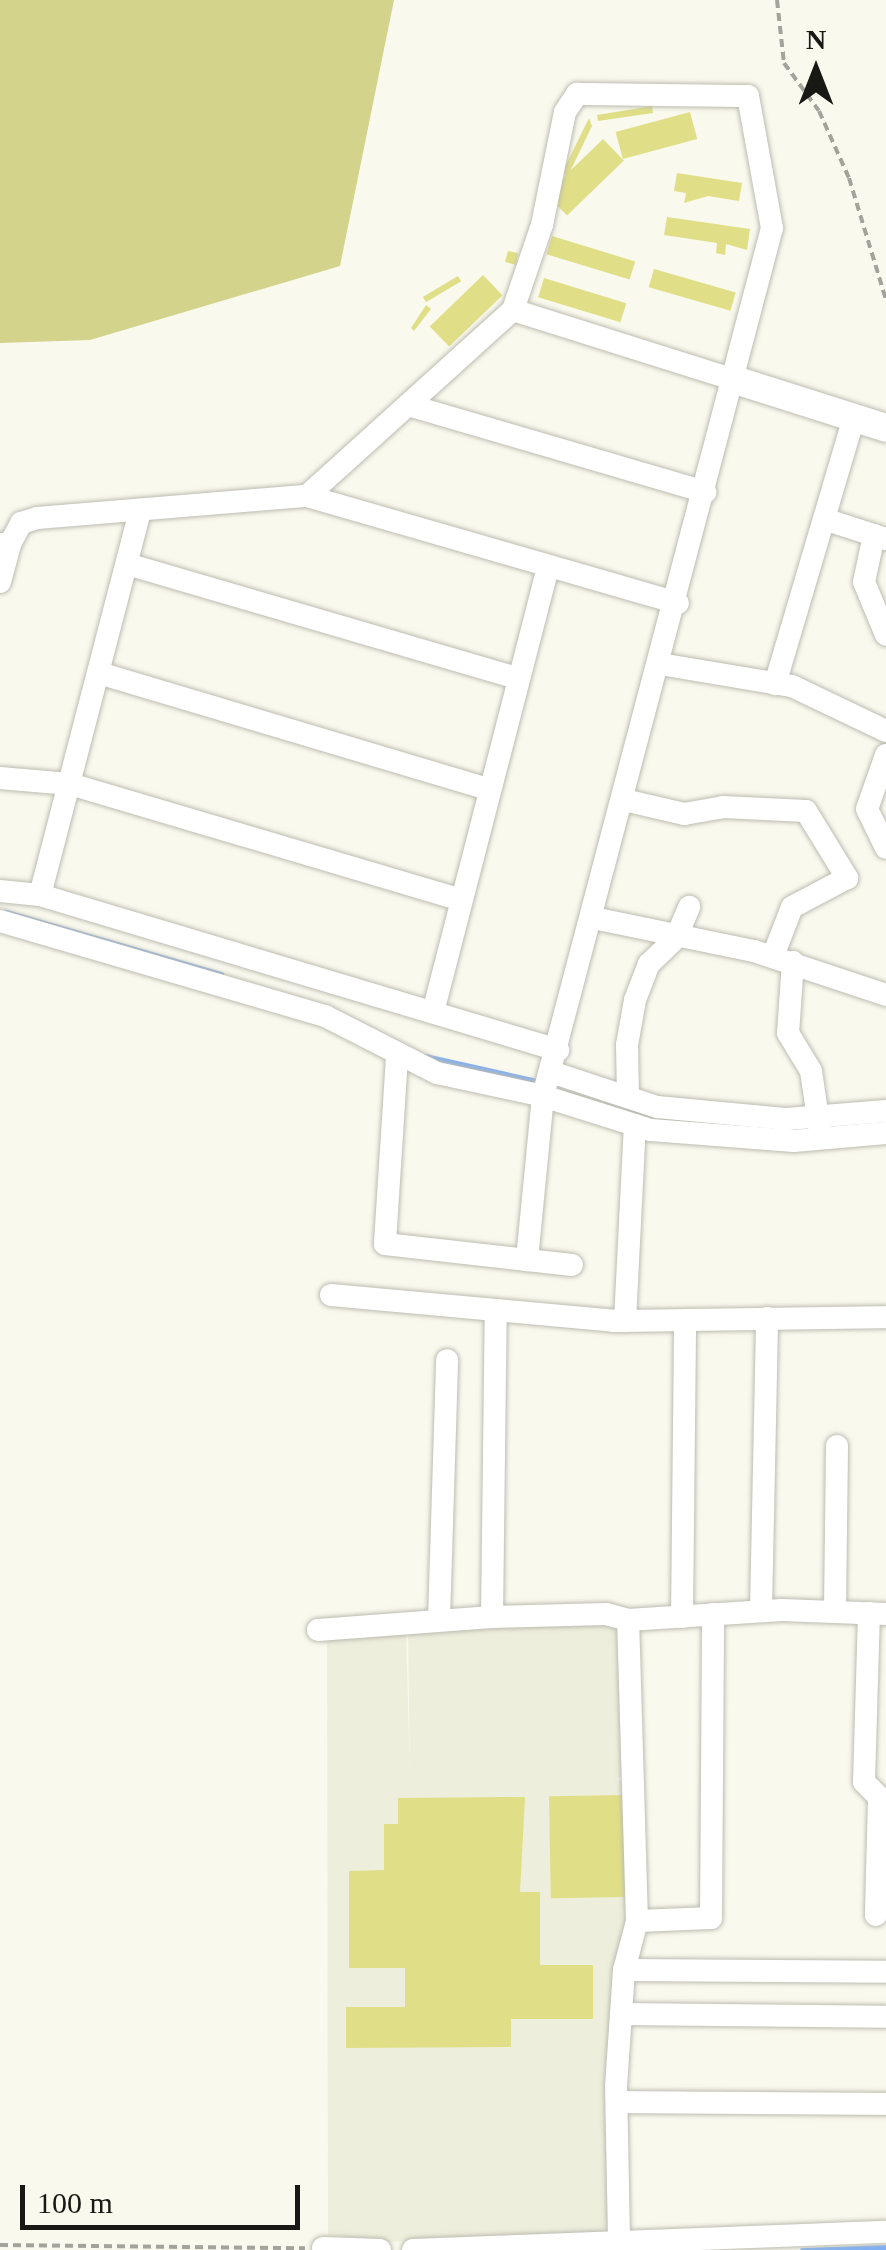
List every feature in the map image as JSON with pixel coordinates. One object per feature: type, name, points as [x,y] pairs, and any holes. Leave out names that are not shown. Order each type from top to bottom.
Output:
[{"type":"street","points":[[306,496],[513,310],[542,225],[565,112],[577,94],[748,96],[772,228],[678,603],[542,1096],[527,1260]]},
{"type":"street","points":[[513,310],[886,428]]},
{"type":"street","points":[[408,405],[706,492]]},
{"type":"street","points":[[775,684],[854,418]]},
{"type":"street","points":[[0,582],[5,544],[21,523],[37,518],[306,496],[678,603]]},
{"type":"street","points":[[40,895],[140,510]]},
{"type":"street","points":[[824,519],[880,537],[864,582],[886,635]]},
{"type":"street","points":[[126,564],[518,678]]},
{"type":"street","points":[[432,1012],[548,567]]},
{"type":"street","points":[[660,664],[775,684],[886,731]]},
{"type":"street","points":[[98,674],[490,789]]},
{"type":"street","points":[[886,756],[868,809],[886,848]]},
{"type":"street","points":[[0,778],[70,784],[461,900]]},
{"type":"street","points":[[624,800],[684,814],[724,807],[806,811],[847,878],[792,907],[783,959],[788,1033],[811,1071],[820,1128]]},
{"type":"street","points":[[0,891],[40,895],[432,1012],[656,1107],[886,1133]]},
{"type":"street","points":[[628,1097],[627,1045],[636,1000],[648,964],[676,938],[689,907]]},
{"type":"street","points":[[593,918],[783,959],[886,995]]},
{"type":"street","points":[[0,921],[325,1016],[397,1057],[635,1125],[820,1128],[886,1111]]},
{"type":"street","points":[[397,1057],[385,1244],[572,1265]]},
{"type":"street","points":[[625,1321],[635,1125]]},
{"type":"street","points":[[331,1295],[625,1321],[886,1316]]},
{"type":"street","points":[[492,1617],[496,1310]]},
{"type":"street","points":[[762,1611],[767,1318]]},
{"type":"street","points":[[682,1617],[685,1320]]},
{"type":"street","points":[[439,1619],[448,1360]]},
{"type":"street","points":[[835,1611],[836,1446]]},
{"type":"street","points":[[318,1630],[492,1617],[606,1614],[628,1620],[762,1611],[877,1613],[876,1721],[864,1782],[879,1797],[876,1915]]},
{"type":"street","points":[[637,1921],[710,1918],[713,1614]]},
{"type":"street","points":[[619,2240],[617,2102],[621,2014],[624,1970],[637,1921],[628,1620]]},
{"type":"street","points":[[624,1970],[886,1972]]},
{"type":"street","points":[[621,2014],[886,2017]]},
{"type":"street","points":[[617,2102],[886,2104]]},
{"type":"street","points":[[413,2250],[619,2240],[714,2246],[877,2239]]},
{"type":"street","points":[[323,2248],[380,2250]]},
{"type":"path","points":[[777,0],[784,62],[818,111],[849,178],[886,300]]},
{"type":"path","points":[[0,2245],[323,2248]]},
{"type":"shaded area","points":[[0,0],[394,0],[340,266],[90,340],[0,343]]},
{"type":"shaded area","points":[[619,1621],[623,1775],[616,1780],[626,1781],[629,1912],[614,2219],[601,2232],[388,2242],[328,2235],[327,1636],[406,1629],[410,1780],[408,1627]]},
{"type":"building","points":[[652,106],[653,113],[598,121],[597,115]]},
{"type":"building","points":[[690,112],[697,139],[623,159],[616,132]]},
{"type":"building","points":[[589,118],[592,126],[568,176],[562,173]]},
{"type":"building","points":[[603,139],[624,161],[567,215],[546,194]]},
{"type":"building","points":[[677,173],[742,183],[739,201],[708,196],[684,203],[686,193],[674,191]]},
{"type":"building","points":[[667,217],[750,229],[747,250],[726,244],[725,255],[716,253],[717,243],[664,235]]},
{"type":"building","points":[[552,236],[635,261],[630,280],[546,254]]},
{"type":"building","points":[[508,251],[518,253],[516,265],[505,262]]},
{"type":"building","points":[[654,269],[736,292],[730,311],[649,287]]},
{"type":"building","points":[[483,275],[502,295],[449,347],[430,326]]},
{"type":"building","points":[[458,276],[461,281],[426,302],[423,297]]},
{"type":"building","points":[[544,278],[626,303],[620,322],[538,297]]},
{"type":"building","points":[[426,305],[431,309],[414,331],[411,328]]},
{"type":"building","points":[[625,1795],[627,1897],[551,1898],[549,1796]]},
{"type":"building","points":[[525,1797],[520,1892],[540,1892],[540,1965],[593,1965],[593,2019],[511,2019],[511,2047],[346,2048],[346,2007],[405,2007],[405,1968],[349,1968],[349,1871],[384,1870],[384,1824],[398,1824],[398,1798]]},
{"type":"waterway","points":[[6,912],[221,974]]},
{"type":"waterway","points":[[425,1056],[541,1082]]},
{"type":"waterway","points":[[628,1109],[685,1121]]},
{"type":"waterway","points":[[802,2250],[886,2247]]}]
